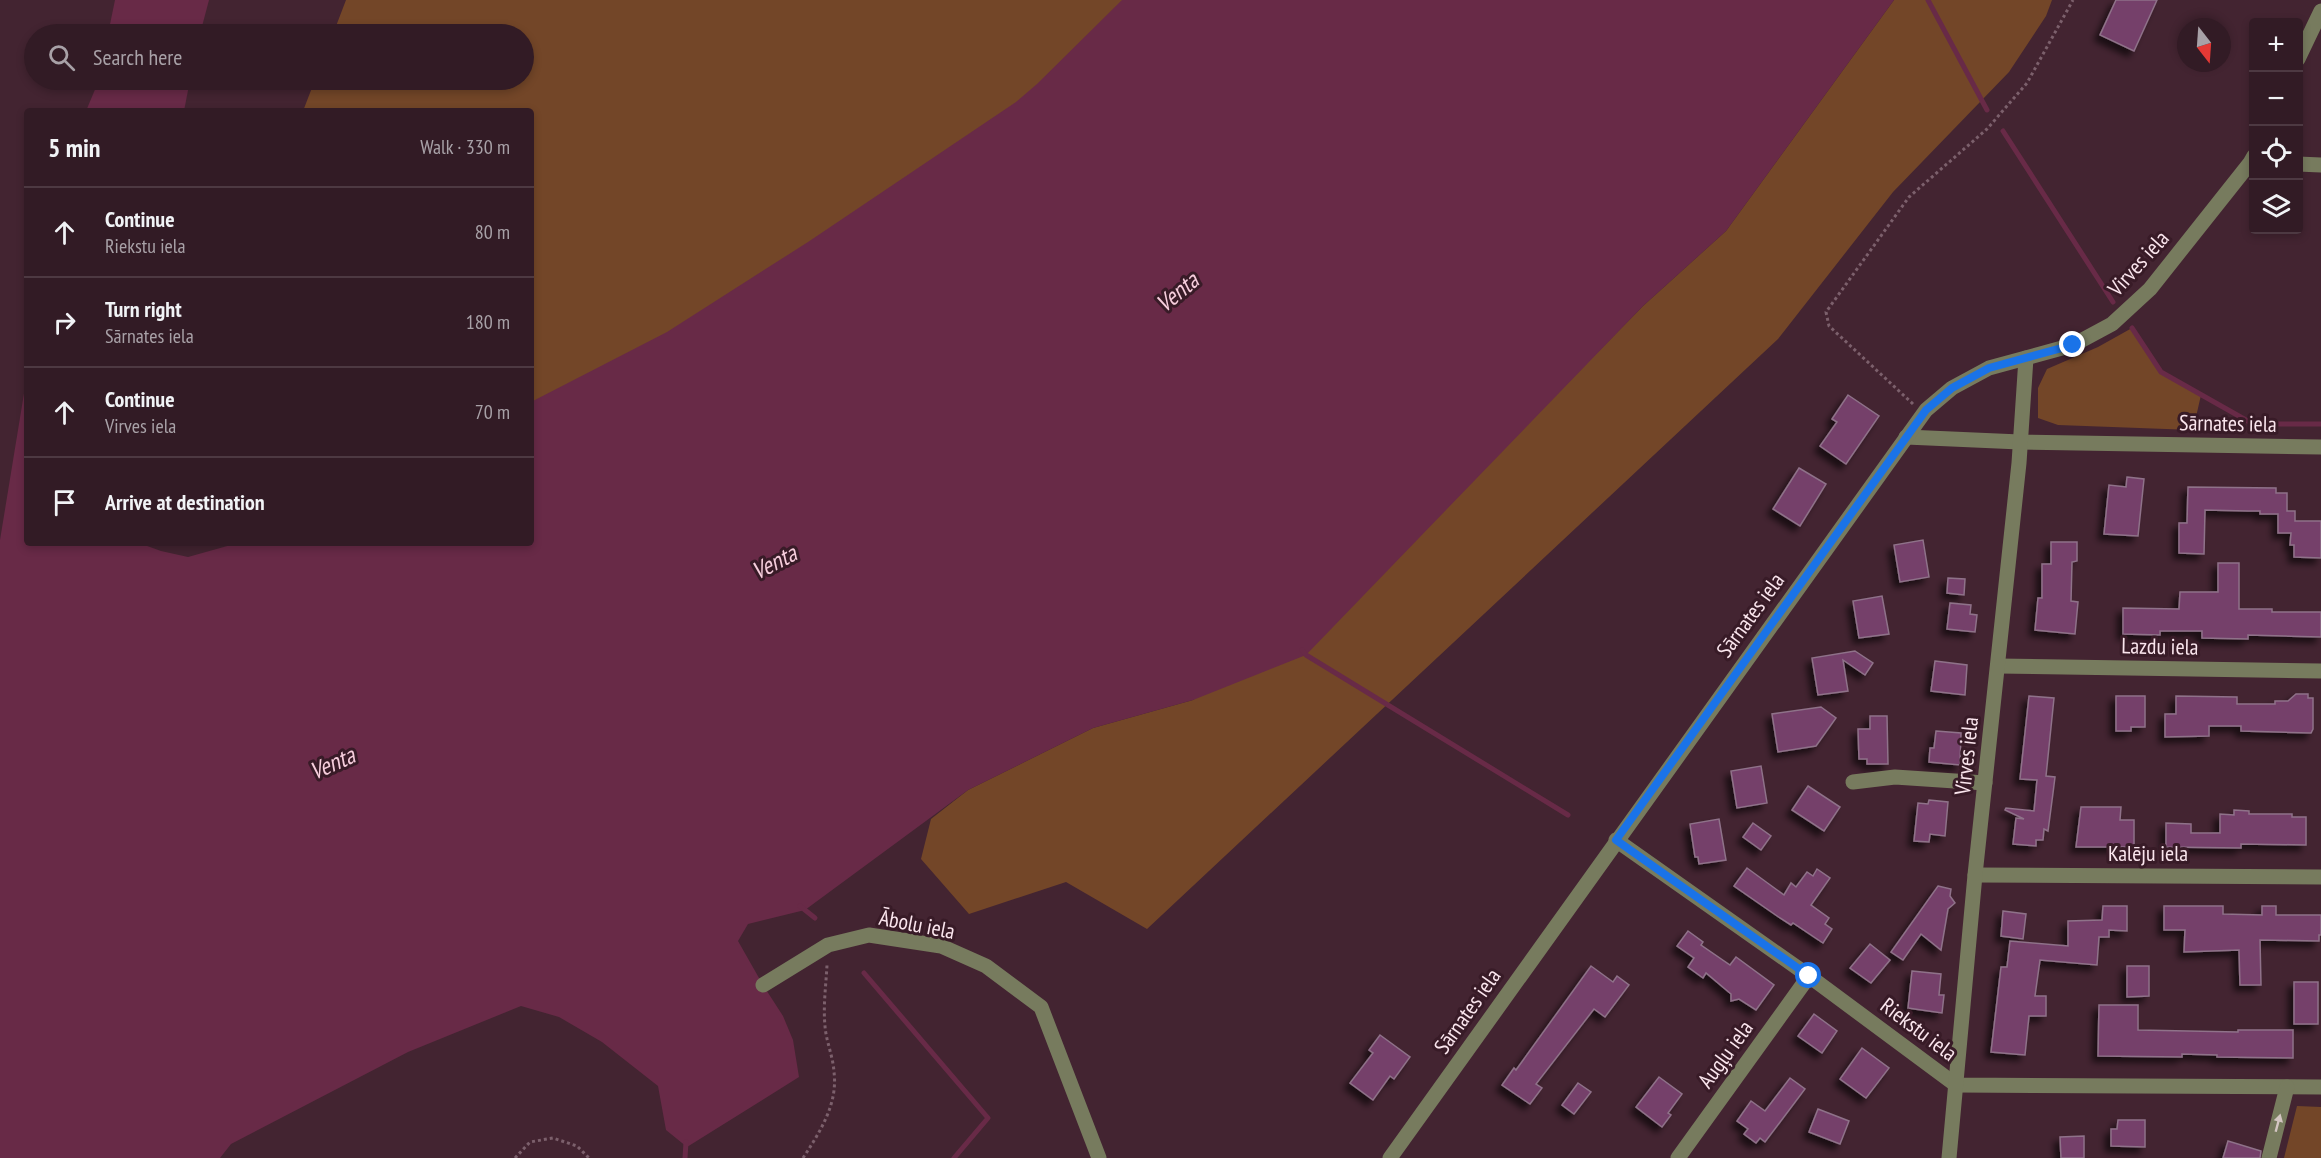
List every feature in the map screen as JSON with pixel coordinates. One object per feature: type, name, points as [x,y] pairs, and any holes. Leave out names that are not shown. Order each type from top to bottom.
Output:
[{"type":"street","points":[[2303,49],[2321,11]]},
{"type":"street","points":[[2303,164],[2321,165]]},
{"type":"street","name":"Virves iela","points":[[1906,437],[1926,410],[1952,388],[1989,368],[2073,345],[2112,324],[2150,289],[2249,165]]},
{"type":"street","name":"Virves iela","points":[[1950,1158],[1975,875],[2020,442],[2026,358]]},
{"type":"street","name":"Sārnates iela","points":[[1389,1158],[1906,437],[2020,442],[2321,447]]},
{"type":"street","name":"Lazdu iela","points":[[1998,666],[2321,671]]},
{"type":"street","points":[[1853,782],[1895,777],[1985,783]]},
{"type":"street","name":"Riekstu iela","points":[[1616,840],[1809,976],[1956,1085],[2321,1087]]},
{"type":"street","name":"Kalēju iela","points":[[1975,875],[2321,877]]},
{"type":"street","name":"Ābolu iela","points":[[763,985],[828,945],[869,935],[941,946],[986,966],[1041,1007],[1099,1158]]},
{"type":"street","name":"Augļu iela","points":[[1678,1158],[1809,976]]},
{"type":"street","points":[[2269,1158],[2287,1087]]},
{"type":"path","points":[[1913,404],[1829,326],[1826,312],[1909,196],[1987,129],[2027,83],[2073,0]]},
{"type":"path","points":[[803,1158],[819,1134],[830,1110],[835,1090],[834,1072],[825,1027],[828,945]]},
{"type":"path","points":[[514,1158],[530,1142],[553,1138],[577,1146],[589,1158]]},
{"type":"shaded area","points":[[346,0],[1395,0],[534,545],[534,108],[304,108],[311,90],[534,90],[534,24],[337,24]]},
{"type":"shaded area","points":[[1894,0],[2052,0],[2046,16],[2009,72],[1893,192],[1778,339],[1147,929],[1066,882],[969,914],[921,859],[931,819],[968,790],[1093,728],[1193,700],[1485,467],[1643,306],[1726,231]]},
{"type":"shaded area","points":[[2132,328],[2161,372],[2201,395],[2193,430],[2058,425],[2038,418],[2038,388],[2047,369],[2098,347]]},
{"type":"shaded area","points":[[227,546],[532,546],[240,731]]},
{"type":"shaded area","points":[[2297,1106],[2321,1107],[2321,1158],[2284,1158]]},
{"type":"water","points":[[115,0],[209,0],[203,24],[110,24]]},
{"type":"water","name":"Venta","points":[[1122,0],[1894,0],[1726,231],[1643,306],[1306,655],[1193,700],[1093,728],[968,790],[805,910],[748,924],[738,941],[783,1016],[793,1040],[799,1077],[687,1147],[666,1130],[658,1086],[602,1042],[559,1017],[521,1006],[408,1052],[231,1144],[220,1158],[0,1158],[0,540],[24,393],[24,546],[147,546],[188,557],[227,546],[534,546],[534,400],[667,332],[808,242],[1016,102]]},
{"type":"water","points":[[95,90],[188,90],[185,108],[87,108]]},
{"type":"building","points":[[2116,0],[2157,0],[2134,51],[2100,35]]},
{"type":"building","points":[[1848,395],[1879,416],[1846,464],[1820,446],[1837,422],[1832,419]]},
{"type":"building","points":[[1799,468],[1826,484],[1800,526],[1773,509]]},
{"type":"building","points":[[2127,477],[2144,479],[2138,536],[2104,534],[2109,485],[2126,487]]},
{"type":"building","points":[[2188,487],[2276,488],[2276,493],[2287,493],[2287,511],[2295,511],[2295,521],[2321,521],[2321,558],[2294,557],[2294,545],[2290,545],[2291,533],[2278,533],[2278,514],[2260,514],[2260,511],[2205,510],[2204,554],[2179,553],[2179,523],[2187,523]]},
{"type":"building","points":[[1923,540],[1929,577],[1900,582],[1894,545]]},
{"type":"building","points":[[2051,542],[2077,542],[2077,561],[2072,562],[2071,601],[2078,602],[2075,634],[2035,630],[2038,598],[2042,598],[2042,564],[2051,564]]},
{"type":"building","points":[[2218,563],[2239,563],[2239,609],[2321,612],[2321,637],[2248,635],[2248,639],[2202,638],[2202,631],[2160,631],[2160,635],[2123,634],[2123,608],[2179,609],[2180,592],[2218,592]]},
{"type":"building","points":[[1948,578],[1965,579],[1964,595],[1947,593]]},
{"type":"building","points":[[1882,596],[1889,634],[1859,638],[1853,601]]},
{"type":"building","points":[[1950,603],[1971,605],[1970,614],[1977,615],[1975,632],[1947,629]]},
{"type":"building","points":[[1855,651],[1873,663],[1865,675],[1843,660],[1848,691],[1818,695],[1812,658]]},
{"type":"building","points":[[1935,661],[1967,665],[1965,695],[1931,691]]},
{"type":"building","points":[[2296,694],[2308,694],[2308,698],[2313,698],[2311,733],[2241,731],[2241,726],[2209,726],[2209,736],[2165,737],[2165,714],[2176,714],[2176,696],[2237,697],[2237,704],[2275,704],[2275,701],[2288,701]]},
{"type":"building","points":[[2029,696],[2054,698],[2046,776],[2055,777],[2048,831],[2044,829],[2043,840],[2036,840],[2036,846],[2013,844],[2016,818],[2024,819],[2005,810],[2006,808],[2034,811],[2037,780],[2020,779]]},
{"type":"building","points":[[2116,696],[2145,696],[2145,727],[2131,727],[2131,731],[2116,731]]},
{"type":"building","points":[[1821,707],[1836,718],[1816,746],[1778,752],[1772,714]]},
{"type":"building","points":[[1870,716],[1887,716],[1888,764],[1867,764],[1867,759],[1859,759],[1858,729],[1870,729]]},
{"type":"building","points":[[1936,731],[1961,733],[1960,765],[1929,762],[1930,748],[1934,748]]},
{"type":"building","points":[[1761,766],[1767,803],[1737,808],[1731,771]]},
{"type":"building","points":[[1808,786],[1840,807],[1824,831],[1792,810]]},
{"type":"building","points":[[1929,800],[1948,802],[1945,836],[1930,834],[1929,842],[1914,841],[1918,803],[1928,804]]},
{"type":"building","points":[[2081,807],[2121,807],[2120,820],[2134,820],[2134,847],[2076,847]]},
{"type":"building","points":[[2234,810],[2249,811],[2249,814],[2292,814],[2292,817],[2306,817],[2306,845],[2241,844],[2241,848],[2166,847],[2166,823],[2191,824],[2191,833],[2220,833],[2220,814],[2234,815]]},
{"type":"building","points":[[1719,819],[1726,860],[1699,864],[1698,857],[1695,857],[1690,824]]},
{"type":"building","points":[[1753,823],[1771,836],[1761,850],[1743,837]]},
{"type":"building","points":[[1747,868],[1784,895],[1791,883],[1796,887],[1807,872],[1813,876],[1817,869],[1830,878],[1811,905],[1829,918],[1825,924],[1832,929],[1823,943],[1793,923],[1791,925],[1780,918],[1734,886]]},
{"type":"building","points":[[1938,886],[1951,889],[1950,896],[1955,903],[1948,909],[1941,950],[1921,934],[1903,960],[1891,952]]},
{"type":"building","points":[[2103,906],[2127,906],[2127,931],[2109,930],[2109,937],[2099,937],[2097,965],[2040,960],[2035,996],[2046,996],[2046,1016],[2029,1016],[2025,1055],[1991,1052],[2001,967],[2007,967],[2010,941],[2068,946],[2068,921],[2102,920]]},
{"type":"building","points":[[2164,906],[2223,906],[2223,914],[2262,915],[2262,906],[2276,906],[2276,915],[2321,915],[2321,935],[2319,935],[2319,941],[2260,940],[2261,985],[2240,985],[2239,950],[2184,952],[2185,930],[2164,930]]},
{"type":"building","points":[[2003,911],[2026,914],[2023,939],[2001,936]]},
{"type":"building","points":[[1688,931],[1703,942],[1701,945],[1730,965],[1736,957],[1774,985],[1756,1010],[1739,999],[1731,1001],[1731,994],[1706,973],[1703,978],[1688,967],[1694,958],[1677,946]]},
{"type":"building","points":[[1870,944],[1890,960],[1871,983],[1850,968]]},
{"type":"building","points":[[1591,966],[1613,982],[1617,976],[1629,985],[1605,1017],[1594,1009],[1536,1084],[1542,1088],[1530,1104],[1502,1085],[1514,1068],[1516,1070]]},
{"type":"building","points":[[2127,966],[2149,966],[2149,996],[2127,997]]},
{"type":"building","points":[[1912,971],[1941,974],[1939,995],[1944,995],[1942,1013],[1908,1008]]},
{"type":"building","points":[[2294,982],[2318,982],[2318,1024],[2294,1024]]},
{"type":"building","points":[[2099,1005],[2138,1005],[2138,1030],[2238,1032],[2238,1030],[2293,1030],[2293,1058],[2182,1054],[2182,1057],[2098,1056]]},
{"type":"building","points":[[1814,1014],[1837,1031],[1822,1053],[1798,1036]]},
{"type":"building","points":[[1380,1035],[1410,1057],[1394,1079],[1390,1076],[1373,1100],[1350,1083],[1373,1053],[1369,1050]]},
{"type":"building","points":[[1862,1048],[1889,1068],[1866,1098],[1840,1079]]},
{"type":"building","points":[[1659,1077],[1682,1094],[1668,1113],[1671,1115],[1662,1127],[1636,1107]]},
{"type":"building","points":[[1790,1078],[1805,1089],[1765,1142],[1760,1138],[1756,1143],[1744,1134],[1748,1129],[1737,1121],[1751,1101],[1765,1111]]},
{"type":"building","points":[[1578,1083],[1591,1092],[1574,1114],[1562,1105]]},
{"type":"building","points":[[1818,1109],[1849,1121],[1840,1144],[1809,1132]]},
{"type":"building","points":[[2118,1120],[2145,1120],[2145,1147],[2111,1146],[2111,1129],[2117,1129]]},
{"type":"building","points":[[2084,1136],[2084,1158],[2061,1158],[2060,1137]]},
{"type":"building","points":[[2228,1141],[2261,1151],[2260,1158],[2223,1158]]},
{"type":"waterway","points":[[1928,0],[1987,110]]},
{"type":"waterway","points":[[2003,131],[2113,302]]},
{"type":"waterway","points":[[2132,328],[2161,372],[2253,424],[2321,424]]},
{"type":"waterway","points":[[1302,650],[1306,655],[1568,815]]},
{"type":"waterway","points":[[800,906],[815,918]]},
{"type":"waterway","points":[[864,973],[988,1118],[954,1158]]},
{"type":"waterway","points":[[685,1158],[686,1142]]},
{"type":"route","points":[[1809,976],[1616,840],[1926,410],[1952,388],[1989,368],[2073,345]]}]
